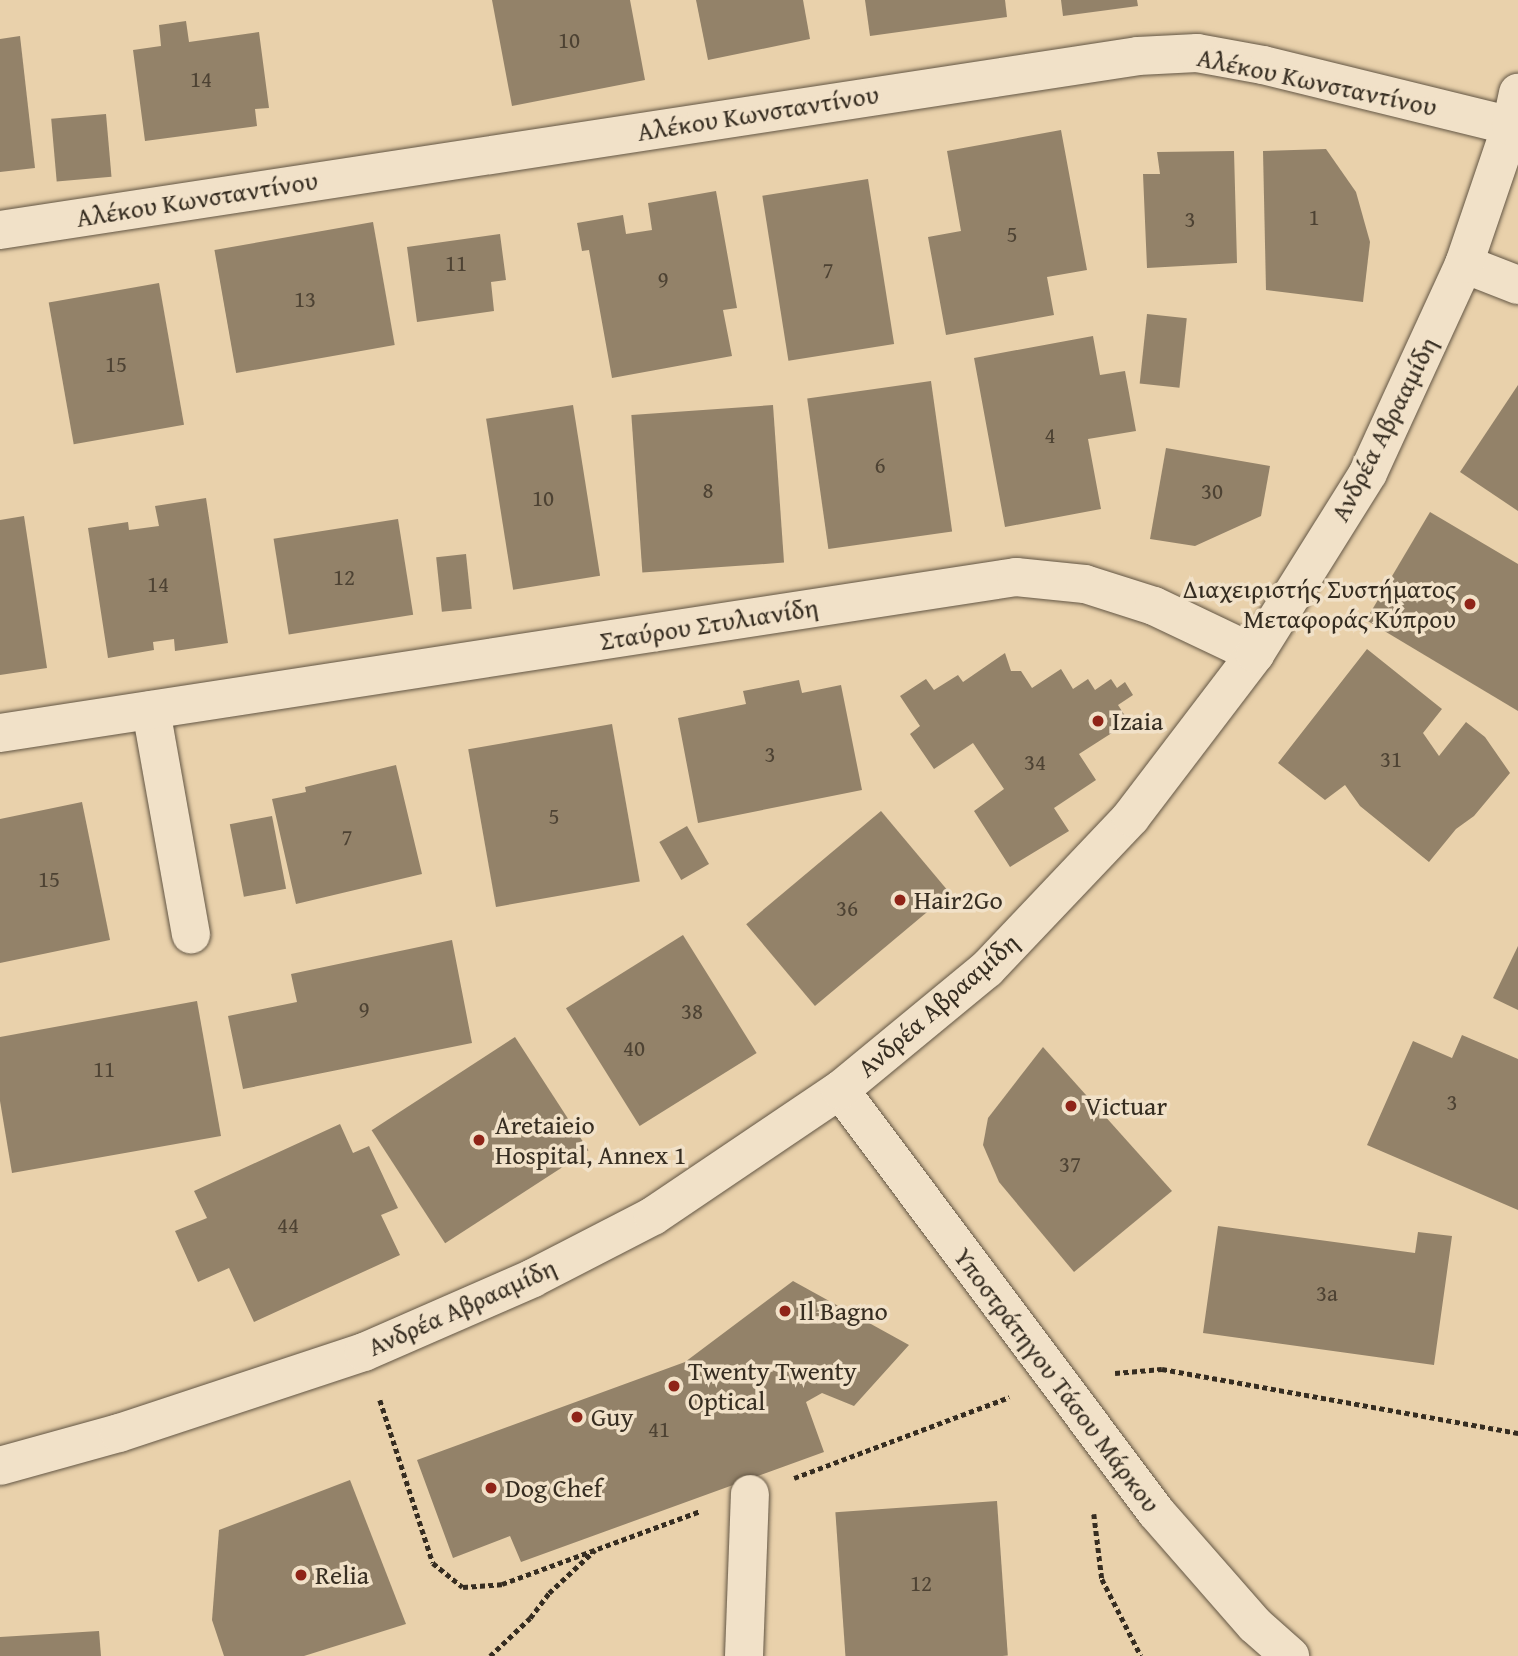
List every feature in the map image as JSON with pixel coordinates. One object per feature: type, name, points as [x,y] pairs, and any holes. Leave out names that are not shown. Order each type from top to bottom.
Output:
[{"type":"street","name":"Αλέκου Κωνσταντίνου","points":[[0,230],[1138,55],[1197,53],[1515,109]]},
{"type":"street","name":"Ανδρέα Αβρααμίδη","points":[[0,1466],[119,1433],[364,1352],[533,1278],[653,1216],[840,1090],[987,970],[1131,817],[1255,654],[1368,473],[1464,264],[1515,109]]},
{"type":"street","points":[[1464,264],[1518,285]]},
{"type":"street","name":"Σταύρου Στυλιανίδη","points":[[0,733],[1016,577],[1086,584],[1154,606],[1255,654]]},
{"type":"street","points":[[151,710],[191,934]]},
{"type":"street","name":"Υποστράτηγου Τάσου Μάρκου","points":[[840,1090],[1156,1512],[1255,1625],[1290,1656]]},
{"type":"street","points":[[744,1656],[750,1494]]},
{"type":"path","points":[[364,1352],[433,1563],[463,1587],[502,1584],[1056,1379],[1162,1369],[1518,1433]]},
{"type":"path","points":[[1116,1459],[1094,1510],[1102,1579],[1141,1656]]},
{"type":"path","points":[[490,1656],[530,1618],[549,1593],[598,1547]]},
{"type":"building","points":[[492,0],[630,0],[645,80],[512,106]]},
{"type":"building","points":[[696,0],[803,0],[810,39],[708,60]]},
{"type":"building","points":[[865,0],[1005,0],[1007,17],[870,36]]},
{"type":"building","points":[[1061,0],[1137,0],[1138,6],[1063,16]]},
{"type":"building","points":[[186,21],[189,42],[259,32],[269,108],[255,109],[257,126],[145,141],[133,50],[161,46],[159,25]]},
{"type":"building","points":[[20,36],[35,168],[0,172],[0,39]]},
{"type":"building","points":[[106,114],[111,177],[57,182],[51,119]]},
{"type":"building","points":[[1061,130],[1087,270],[1047,277],[1054,315],[946,335],[928,237],[961,231],[947,151]]},
{"type":"building","points":[[1326,149],[1356,192],[1370,242],[1363,302],[1266,290],[1263,151]]},
{"type":"building","points":[[1234,151],[1237,263],[1147,268],[1143,174],[1160,174],[1157,152]]},
{"type":"building","points":[[868,179],[894,344],[788,361],[762,196]]},
{"type":"building","points":[[716,191],[737,308],[723,310],[732,356],[612,378],[589,250],[582,251],[577,223],[623,215],[626,234],[652,230],[648,203]]},
{"type":"building","points":[[373,222],[395,345],[236,373],[214,250]]},
{"type":"building","points":[[500,234],[506,280],[491,282],[494,311],[417,322],[407,247]]},
{"type":"building","points":[[159,283],[184,425],[74,444],[49,302]]},
{"type":"building","points":[[1147,314],[1187,318],[1179,388],[1140,384]]},
{"type":"building","points":[[1093,336],[1100,375],[1125,371],[1136,431],[1088,439],[1101,509],[1005,527],[974,358]]},
{"type":"building","points":[[931,381],[952,532],[828,549],[807,398]]},
{"type":"building","points":[[1518,385],[1518,511],[1460,472]]},
{"type":"building","points":[[573,405],[600,576],[513,590],[486,419]]},
{"type":"building","points":[[773,405],[784,563],[642,573],[631,415]]},
{"type":"building","points":[[1166,448],[1270,466],[1261,516],[1195,546],[1150,539]]},
{"type":"building","points":[[206,498],[228,643],[175,651],[174,639],[153,642],[154,650],[108,658],[88,528],[128,522],[129,530],[159,526],[155,506]]},
{"type":"building","points":[[1430,512],[1518,564],[1518,711],[1366,620]]},
{"type":"building","points":[[24,516],[47,668],[0,675],[0,520]]},
{"type":"building","points":[[398,519],[413,615],[289,635],[274,539]]},
{"type":"building","points":[[466,554],[472,609],[442,612],[436,557]]},
{"type":"building","points":[[1367,649],[1442,709],[1423,733],[1439,756],[1466,722],[1485,737],[1510,773],[1474,816],[1456,829],[1429,862],[1360,806],[1345,785],[1325,800],[1278,763]]},
{"type":"building","points":[[1005,653],[1011,671],[1021,671],[1032,688],[1061,669],[1073,689],[1088,679],[1095,690],[1111,679],[1117,688],[1125,682],[1133,695],[1118,705],[1129,722],[1079,754],[1096,780],[1054,808],[1069,831],[1010,867],[974,811],[1004,789],[973,743],[934,769],[910,734],[920,726],[900,696],[926,679],[934,690],[958,675],[963,682]]},
{"type":"building","points":[[799,680],[802,693],[841,685],[862,790],[698,823],[678,718],[746,704],[743,691]]},
{"type":"building","points":[[612,724],[640,882],[496,907],[468,749]]},
{"type":"building","points":[[396,765],[422,874],[296,904],[272,799],[306,792],[305,787]]},
{"type":"building","points":[[82,802],[110,940],[0,963],[0,819]]},
{"type":"building","points":[[881,811],[950,893],[815,1006],[746,924]]},
{"type":"building","points":[[272,816],[286,889],[244,897],[230,824]]},
{"type":"building","points":[[687,826],[709,864],[681,880],[659,842]]},
{"type":"building","points":[[683,935],[757,1053],[640,1126],[566,1008]]},
{"type":"building","points":[[452,940],[472,1043],[243,1089],[228,1016],[297,1002],[291,974]]},
{"type":"building","points":[[1518,946],[1518,1010],[1493,998]]},
{"type":"building","points":[[197,1001],[221,1136],[12,1173],[0,1101],[0,1037]]},
{"type":"building","points":[[1462,1035],[1518,1059],[1518,1210],[1367,1145],[1413,1041],[1452,1058]]},
{"type":"building","name":"Aretaieio Hospital, Annex 1","points":[[515,1037],[589,1150],[445,1243],[372,1130]]},
{"type":"building","points":[[1043,1047],[1172,1191],[1074,1272],[999,1182],[983,1145],[988,1118]]},
{"type":"building","points":[[340,1124],[353,1153],[369,1146],[398,1208],[381,1215],[400,1255],[254,1322],[229,1268],[198,1282],[175,1231],[207,1218],[194,1191]]},
{"type":"building","points":[[1218,1226],[1415,1253],[1418,1232],[1452,1236],[1434,1365],[1203,1333]]},
{"type":"building","points":[[793,1281],[909,1345],[854,1406],[822,1393],[806,1402],[824,1452],[521,1562],[510,1536],[453,1558],[417,1460],[685,1362]]},
{"type":"building","name":"Relia","points":[[350,1480],[406,1624],[304,1656],[224,1656],[212,1620],[219,1530]]},
{"type":"building","points":[[997,1501],[1008,1656],[845,1656],[835,1512]]},
{"type":"building","points":[[99,1631],[101,1656],[0,1656],[0,1637]]},
{"type":"place","name":"Διαχειριστής Συστήματος Μεταφοράς Κύπρου","points":[[1470,604]]},
{"type":"place","name":"Izaia","points":[[1098,721]]},
{"type":"place","name":"Hair2Go","points":[[900,900]]},
{"type":"place","name":"Victuar","points":[[1071,1106]]},
{"type":"place","name":"Aretaieio Hospital, Annex 1","points":[[479,1140]]},
{"type":"place","name":"Il Bagno","points":[[785,1311]]},
{"type":"place","name":"Twenty Twenty Optical","points":[[674,1386]]},
{"type":"place","name":"Guy","points":[[577,1417]]},
{"type":"place","name":"Dog Chef","points":[[491,1488]]},
{"type":"place","name":"Relia","points":[[301,1575]]}]
